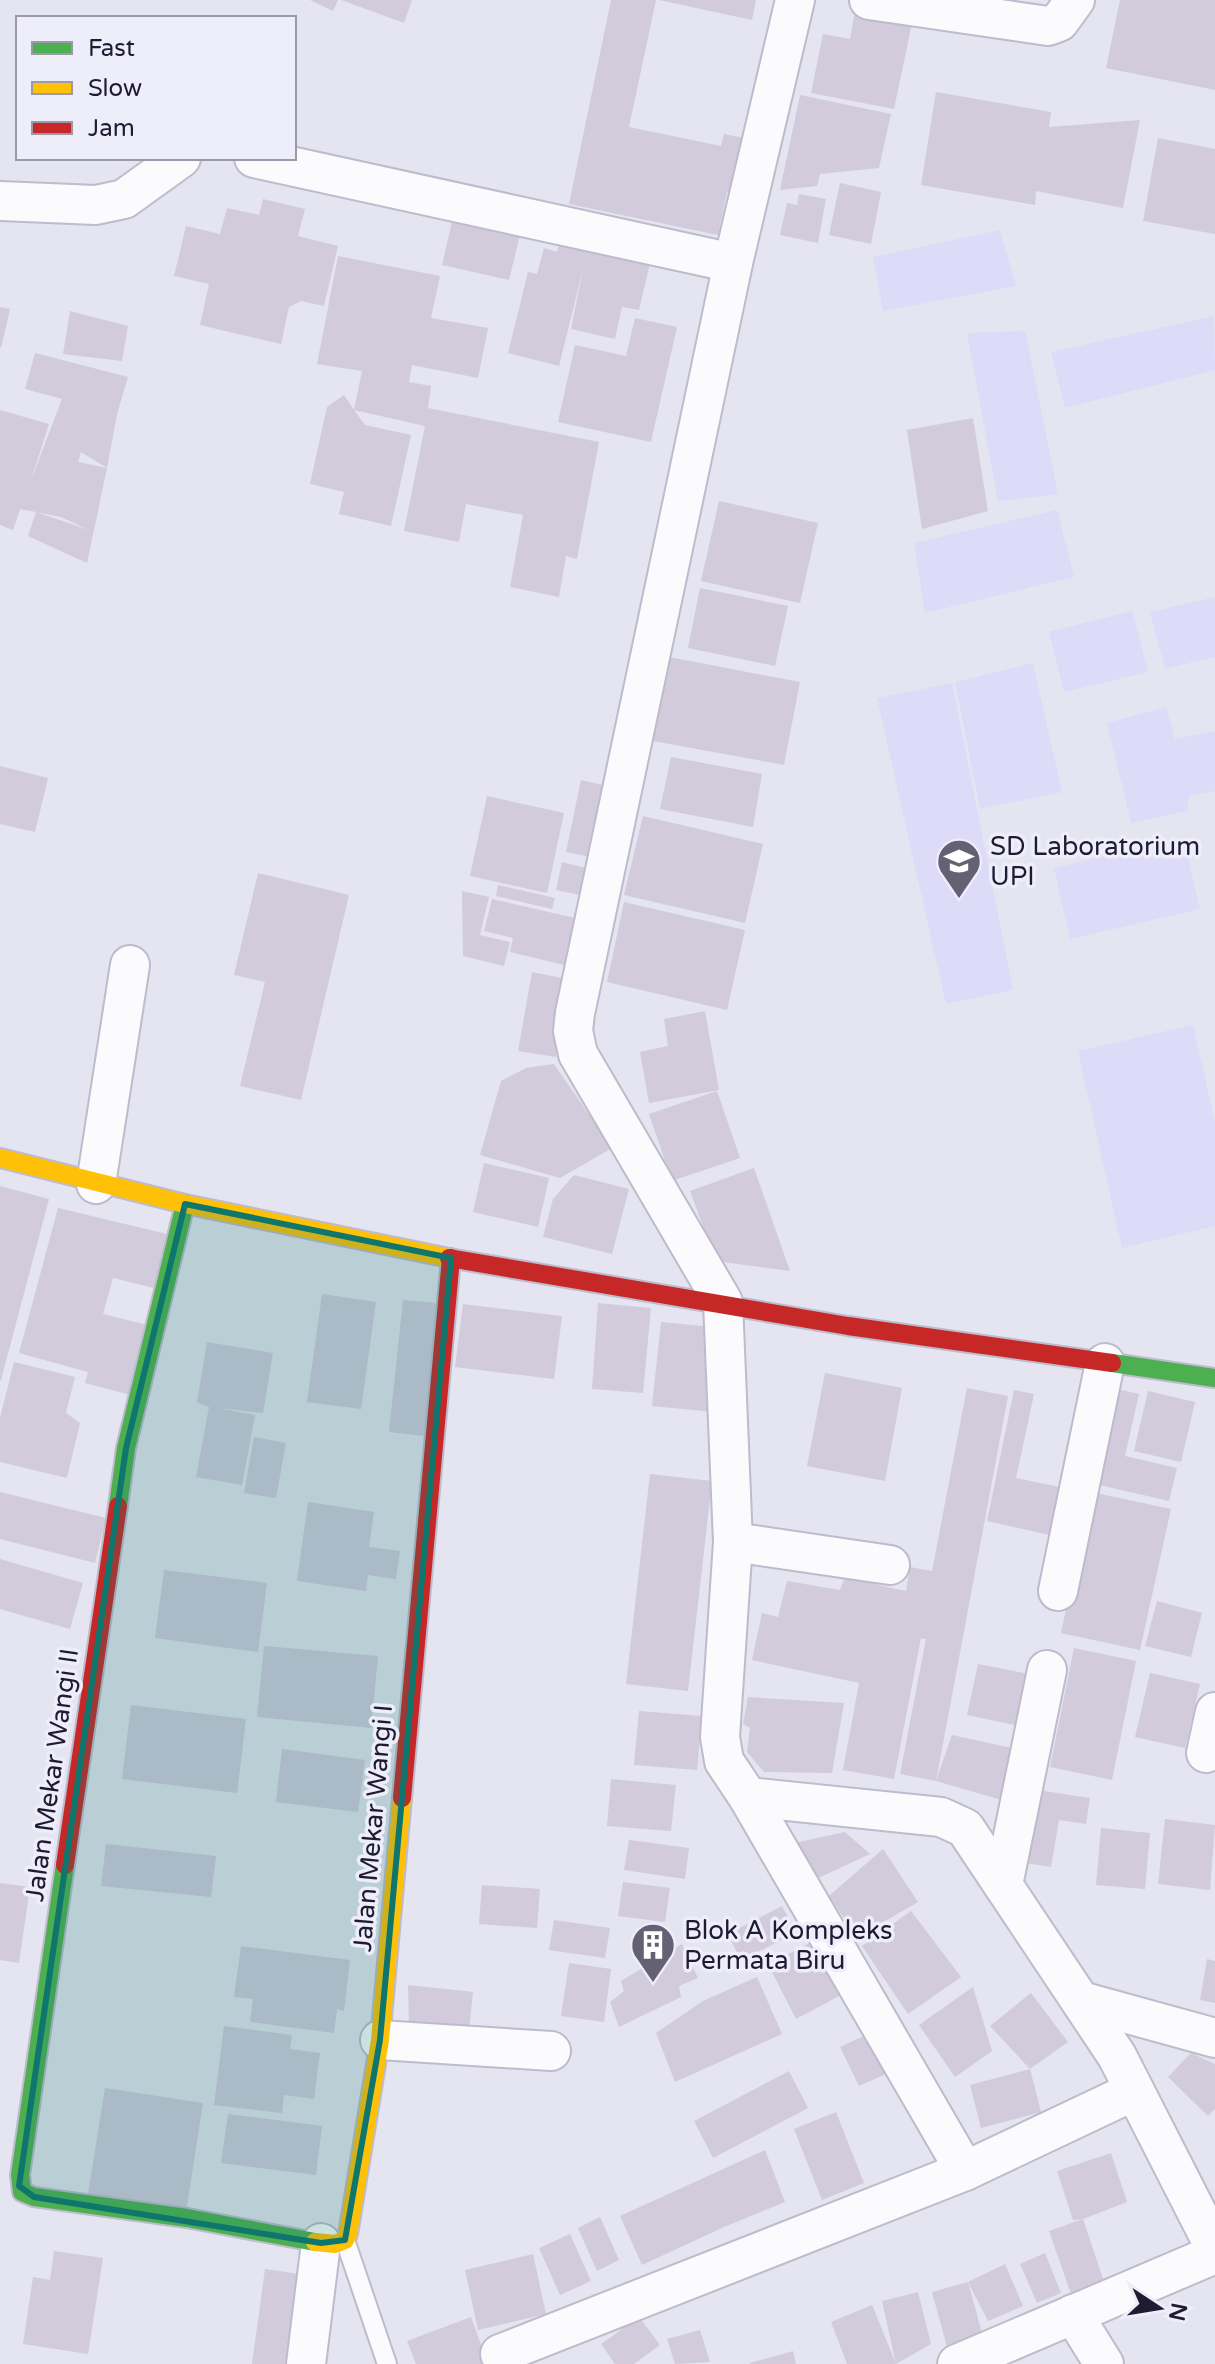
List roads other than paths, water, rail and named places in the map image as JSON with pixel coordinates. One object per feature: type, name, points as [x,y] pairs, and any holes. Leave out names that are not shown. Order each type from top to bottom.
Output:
[{"type":"street","points":[[795,0],[733,263],[573,1031],[578,1054],[723,1302],[733,1542],[720,1737],[724,1761],[748,1797],[965,2171]]},
{"type":"street","points":[[869,0],[1048,26],[1059,22],[1075,0]]},
{"type":"street","points":[[0,201],[96,205],[124,199],[178,160]]},
{"type":"street","points":[[263,160],[733,263]]},
{"type":"street","points":[[96,1184],[130,965]]},
{"type":"street","points":[[0,1158],[185,1204],[451,1258],[723,1302],[848,1326],[1215,1378]]},
{"type":"street","name":"Jalan Mekar Wangi II","points":[[185,1204],[126,1448],[19,2186],[22,2192],[34,2197],[333,2241]]},
{"type":"street","name":"Jalan Mekar Wangi I","points":[[333,2241],[380,2040],[451,1258]]},
{"type":"street","points":[[1058,1591],[1105,1363]]},
{"type":"street","points":[[733,1542],[890,1565]]},
{"type":"street","points":[[1003,1885],[1047,1670]]},
{"type":"street","points":[[1206,1753],[1215,1712]]},
{"type":"street","points":[[748,1797],[941,1817],[965,1828],[1117,2056],[1215,2251],[957,2364]]},
{"type":"street","points":[[1081,2001],[1215,2038]]},
{"type":"street","points":[[380,2040],[551,2051]]},
{"type":"street","points":[[500,2354],[965,2171],[1134,2091]]},
{"type":"street","points":[[306,2364],[333,2241]]},
{"type":"street","points":[[1073,2314],[1104,2364]]},
{"type":"lane","points":[[333,2241],[387,2364]]},
{"type":"place","name":"SD Laboratorium UPI","points":[[959,900]]},
{"type":"place","name":"Blok A Kompleks Permata Biru","points":[[653,1984]]}]
